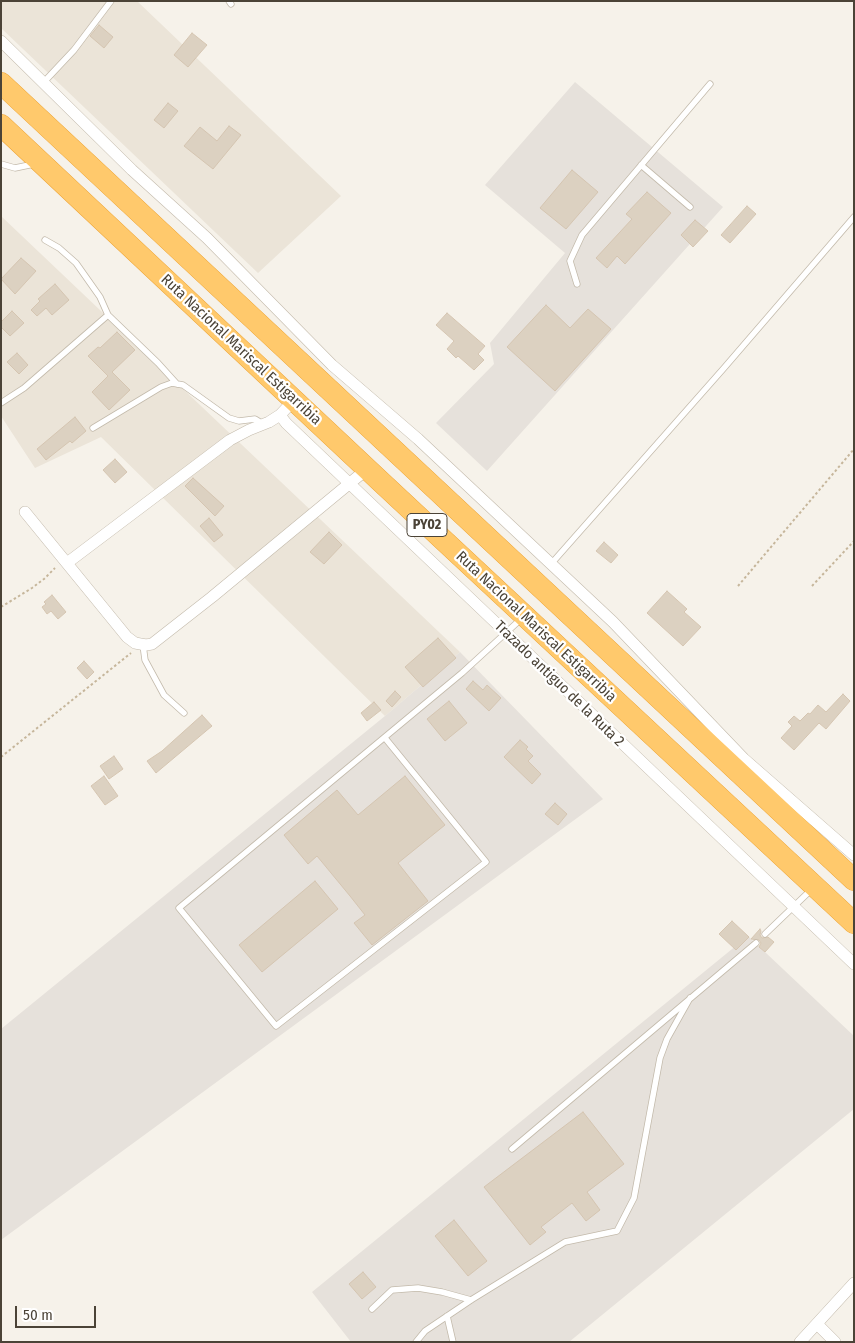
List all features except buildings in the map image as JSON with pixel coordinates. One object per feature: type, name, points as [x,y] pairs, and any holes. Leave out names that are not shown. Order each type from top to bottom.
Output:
[{"type":"highway","name":"PY02","points":[[1,83],[854,880]]},
{"type":"highway","name":"Ruta Nacional Mariscal Estigarribia","points":[[1,125],[287,407],[367,469],[854,923]]},
{"type":"street","points":[[1,41],[132,170],[207,238],[332,365],[418,439],[613,622],[744,759],[854,855]]},
{"type":"street","points":[[65,561],[230,440],[264,424],[287,407]]},
{"type":"street","name":"Trazado antiguo de la Ruta 2","points":[[287,407],[286,423],[854,964]]},
{"type":"street","points":[[25,512],[127,637],[142,645],[152,644],[212,598],[367,469]]},
{"type":"street","points":[[800,1342],[854,1283]]},
{"type":"street","points":[[817,1324],[835,1342]]},
{"type":"lane","points":[[43,83],[74,50],[111,1]]},
{"type":"lane","points":[[578,284],[570,261],[582,235],[710,84]]},
{"type":"lane","points":[[1,164],[15,168],[41,163]]},
{"type":"lane","points":[[641,165],[690,207]]},
{"type":"lane","points":[[551,564],[712,382],[854,217]]},
{"type":"lane","points":[[45,240],[59,248],[76,263],[100,297],[108,315],[158,362],[177,384]]},
{"type":"lane","points":[[1,403],[24,388],[108,315]]},
{"type":"lane","points":[[93,428],[166,384],[183,385],[229,418],[239,421],[258,420],[264,424]]},
{"type":"lane","points":[[386,738],[486,862],[276,1026],[179,908],[386,738],[525,616]]},
{"type":"lane","points":[[142,645],[145,660],[164,695],[184,713]]},
{"type":"lane","points":[[765,934],[814,886]]},
{"type":"lane","points":[[512,1149],[756,943]]},
{"type":"lane","points":[[416,1342],[425,1331],[447,1316],[565,1242],[617,1231],[634,1198],[660,1058],[667,1039],[690,998]]},
{"type":"lane","points":[[372,1309],[392,1290],[418,1288],[471,1300]]},
{"type":"lane","points":[[447,1316],[453,1342]]},
{"type":"path","points":[[738,586],[854,449]]},
{"type":"path","points":[[812,586],[854,541]]},
{"type":"path","points":[[1,607],[44,579],[65,561]]},
{"type":"path","points":[[1,758],[142,645]]},
{"type":"shaded area","points":[[1,1],[137,1],[341,196],[258,273],[1,28]]},
{"type":"shaded area","points":[[575,82],[723,207],[487,471],[436,423],[494,364],[490,343],[565,253],[485,185]]},
{"type":"shaded area","points":[[1,216],[460,652],[385,716],[101,437],[35,468],[1,416]]},
{"type":"shaded area","points":[[460,652],[603,799],[1,1240],[1,1029],[385,716]]},
{"type":"shaded area","points":[[748,936],[854,1036],[854,1109],[569,1342],[351,1342],[312,1292]]}]
